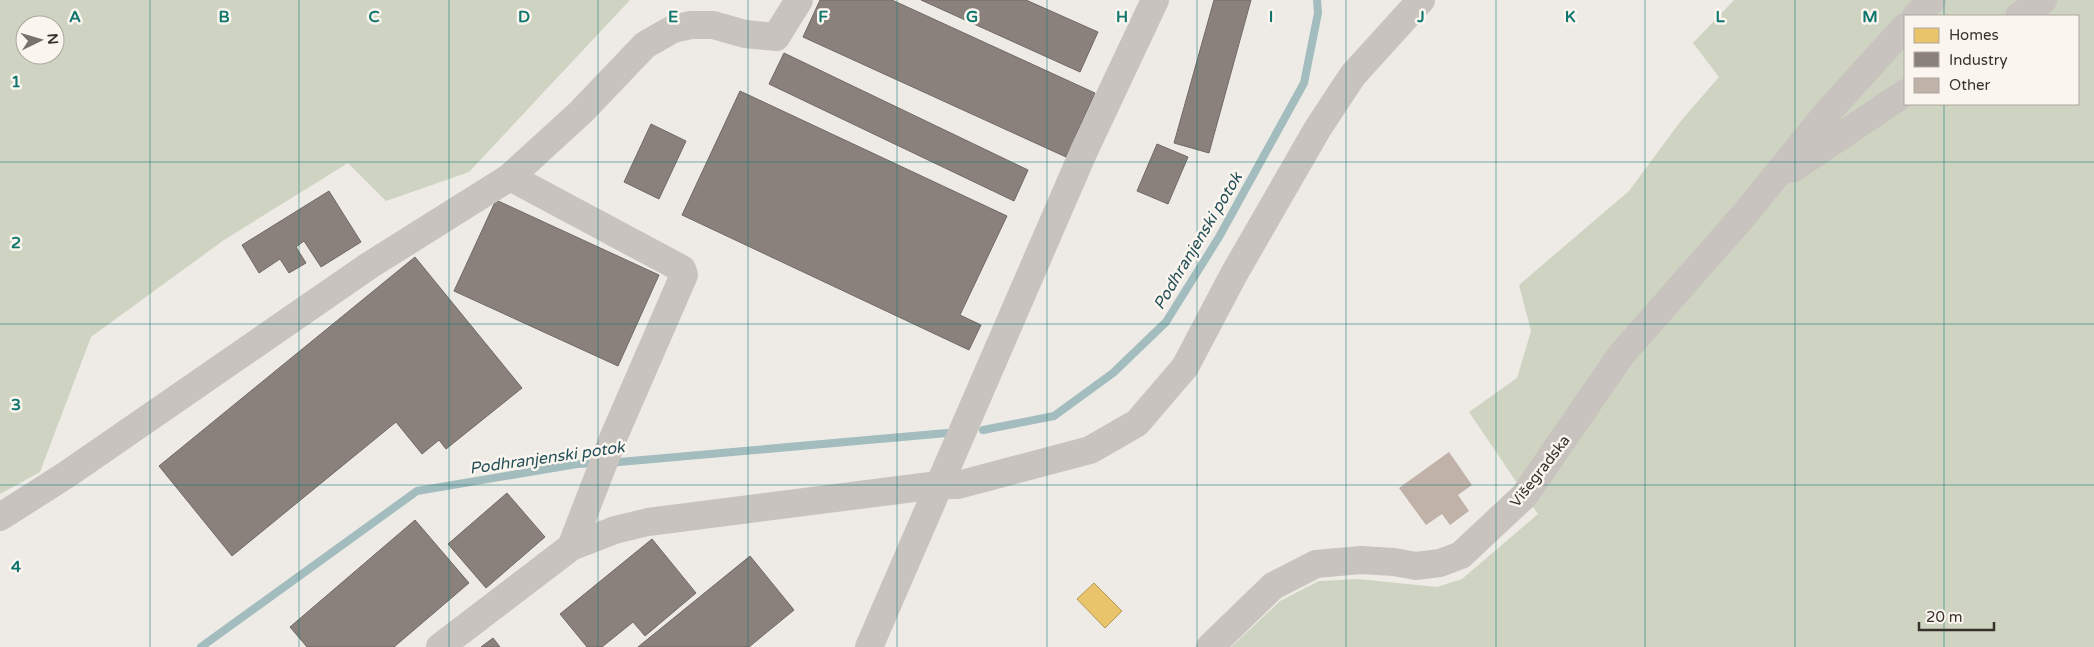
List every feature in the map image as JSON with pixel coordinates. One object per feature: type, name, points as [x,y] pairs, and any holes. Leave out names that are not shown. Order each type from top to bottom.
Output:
[{"type":"street","points":[[0,517],[66,475],[370,265],[510,177],[581,112],[645,45],[673,29],[690,25],[713,25],[744,34],[776,37],[799,0]]},
{"type":"street","points":[[869,647],[1084,151],[1155,0]]},
{"type":"street","points":[[440,647],[571,546],[615,530],[648,522],[958,485],[1090,450],[1136,423],[1185,367],[1234,274],[1308,145],[1348,82],[1421,0]]},
{"type":"street","points":[[1917,15],[1932,0]]},
{"type":"street","points":[[2020,15],[2043,0]]},
{"type":"street","points":[[1770,183],[1826,114],[1904,28]]},
{"type":"street","points":[[1770,183],[1904,94]]},
{"type":"street","points":[[510,177],[682,269],[684,275],[614,436],[571,546]]},
{"type":"street","name":"Višegradska","points":[[1210,647],[1273,586],[1316,564],[1361,560],[1394,562],[1416,566],[1440,563],[1462,555],[1524,496],[1621,354],[1770,183]]},
{"type":"green space","points":[[0,0],[630,0],[469,172],[386,201],[348,163],[224,240],[91,337],[40,472],[0,494]]},
{"type":"green space","points":[[1734,0],[2094,0],[2094,647],[1231,647],[1280,601],[1319,581],[1358,579],[1437,587],[1462,579],[1538,514],[1469,412],[1517,378],[1531,331],[1519,285],[1629,191],[1680,122],[1719,77],[1693,43]]},
{"type":"building: Homes","points":[[1094,583],[1122,611],[1105,628],[1077,599]]},
{"type":"building: Industry","points":[[820,0],[892,0],[1095,93],[1066,157],[803,37]]},
{"type":"building: Industry","points":[[921,0],[1026,0],[1098,32],[1080,72]]},
{"type":"building: Industry","points":[[1214,0],[1251,0],[1209,153],[1174,143]]},
{"type":"building: Industry","points":[[784,53],[1028,170],[1014,201],[769,84]]},
{"type":"building: Industry","points":[[740,91],[1007,216],[960,315],[981,325],[969,350],[682,215]]},
{"type":"building: Industry","points":[[651,124],[686,141],[659,199],[624,182]]},
{"type":"building: Industry","points":[[1157,144],[1188,157],[1168,204],[1137,191]]},
{"type":"building: Industry","points":[[329,191],[361,242],[321,267],[304,241],[296,247],[306,263],[289,273],[280,259],[259,273],[242,245]]},
{"type":"building: Industry","points":[[496,200],[659,275],[618,366],[454,291]]},
{"type":"building: Industry","points":[[415,257],[522,388],[446,449],[439,440],[422,454],[396,422],[232,556],[159,466]]},
{"type":"building: Industry","points":[[507,493],[545,537],[486,588],[448,544]]},
{"type":"building: Industry","points":[[415,520],[469,583],[394,647],[307,647],[290,627]]},
{"type":"building: Industry","points":[[652,539],[696,593],[645,636],[633,622],[602,647],[587,647],[560,614]]},
{"type":"building: Industry","points":[[750,556],[794,610],[749,647],[638,647]]},
{"type":"building: Industry","points":[[493,638],[500,647],[481,647]]},
{"type":"building: Other","points":[[1449,452],[1472,485],[1458,495],[1469,511],[1450,525],[1442,514],[1426,525],[1399,488]]},
{"type":"waterway","name":"Podhranjenski potok","points":[[983,430],[1054,416],[1113,373],[1166,322],[1219,237],[1304,83],[1318,13],[1317,0]]},
{"type":"waterway","name":"Podhranjenski potok","points":[[608,463],[947,433]]},
{"type":"waterway","name":"Podhranjenski potok","points":[[201,647],[417,491],[577,464],[597,463]]}]
